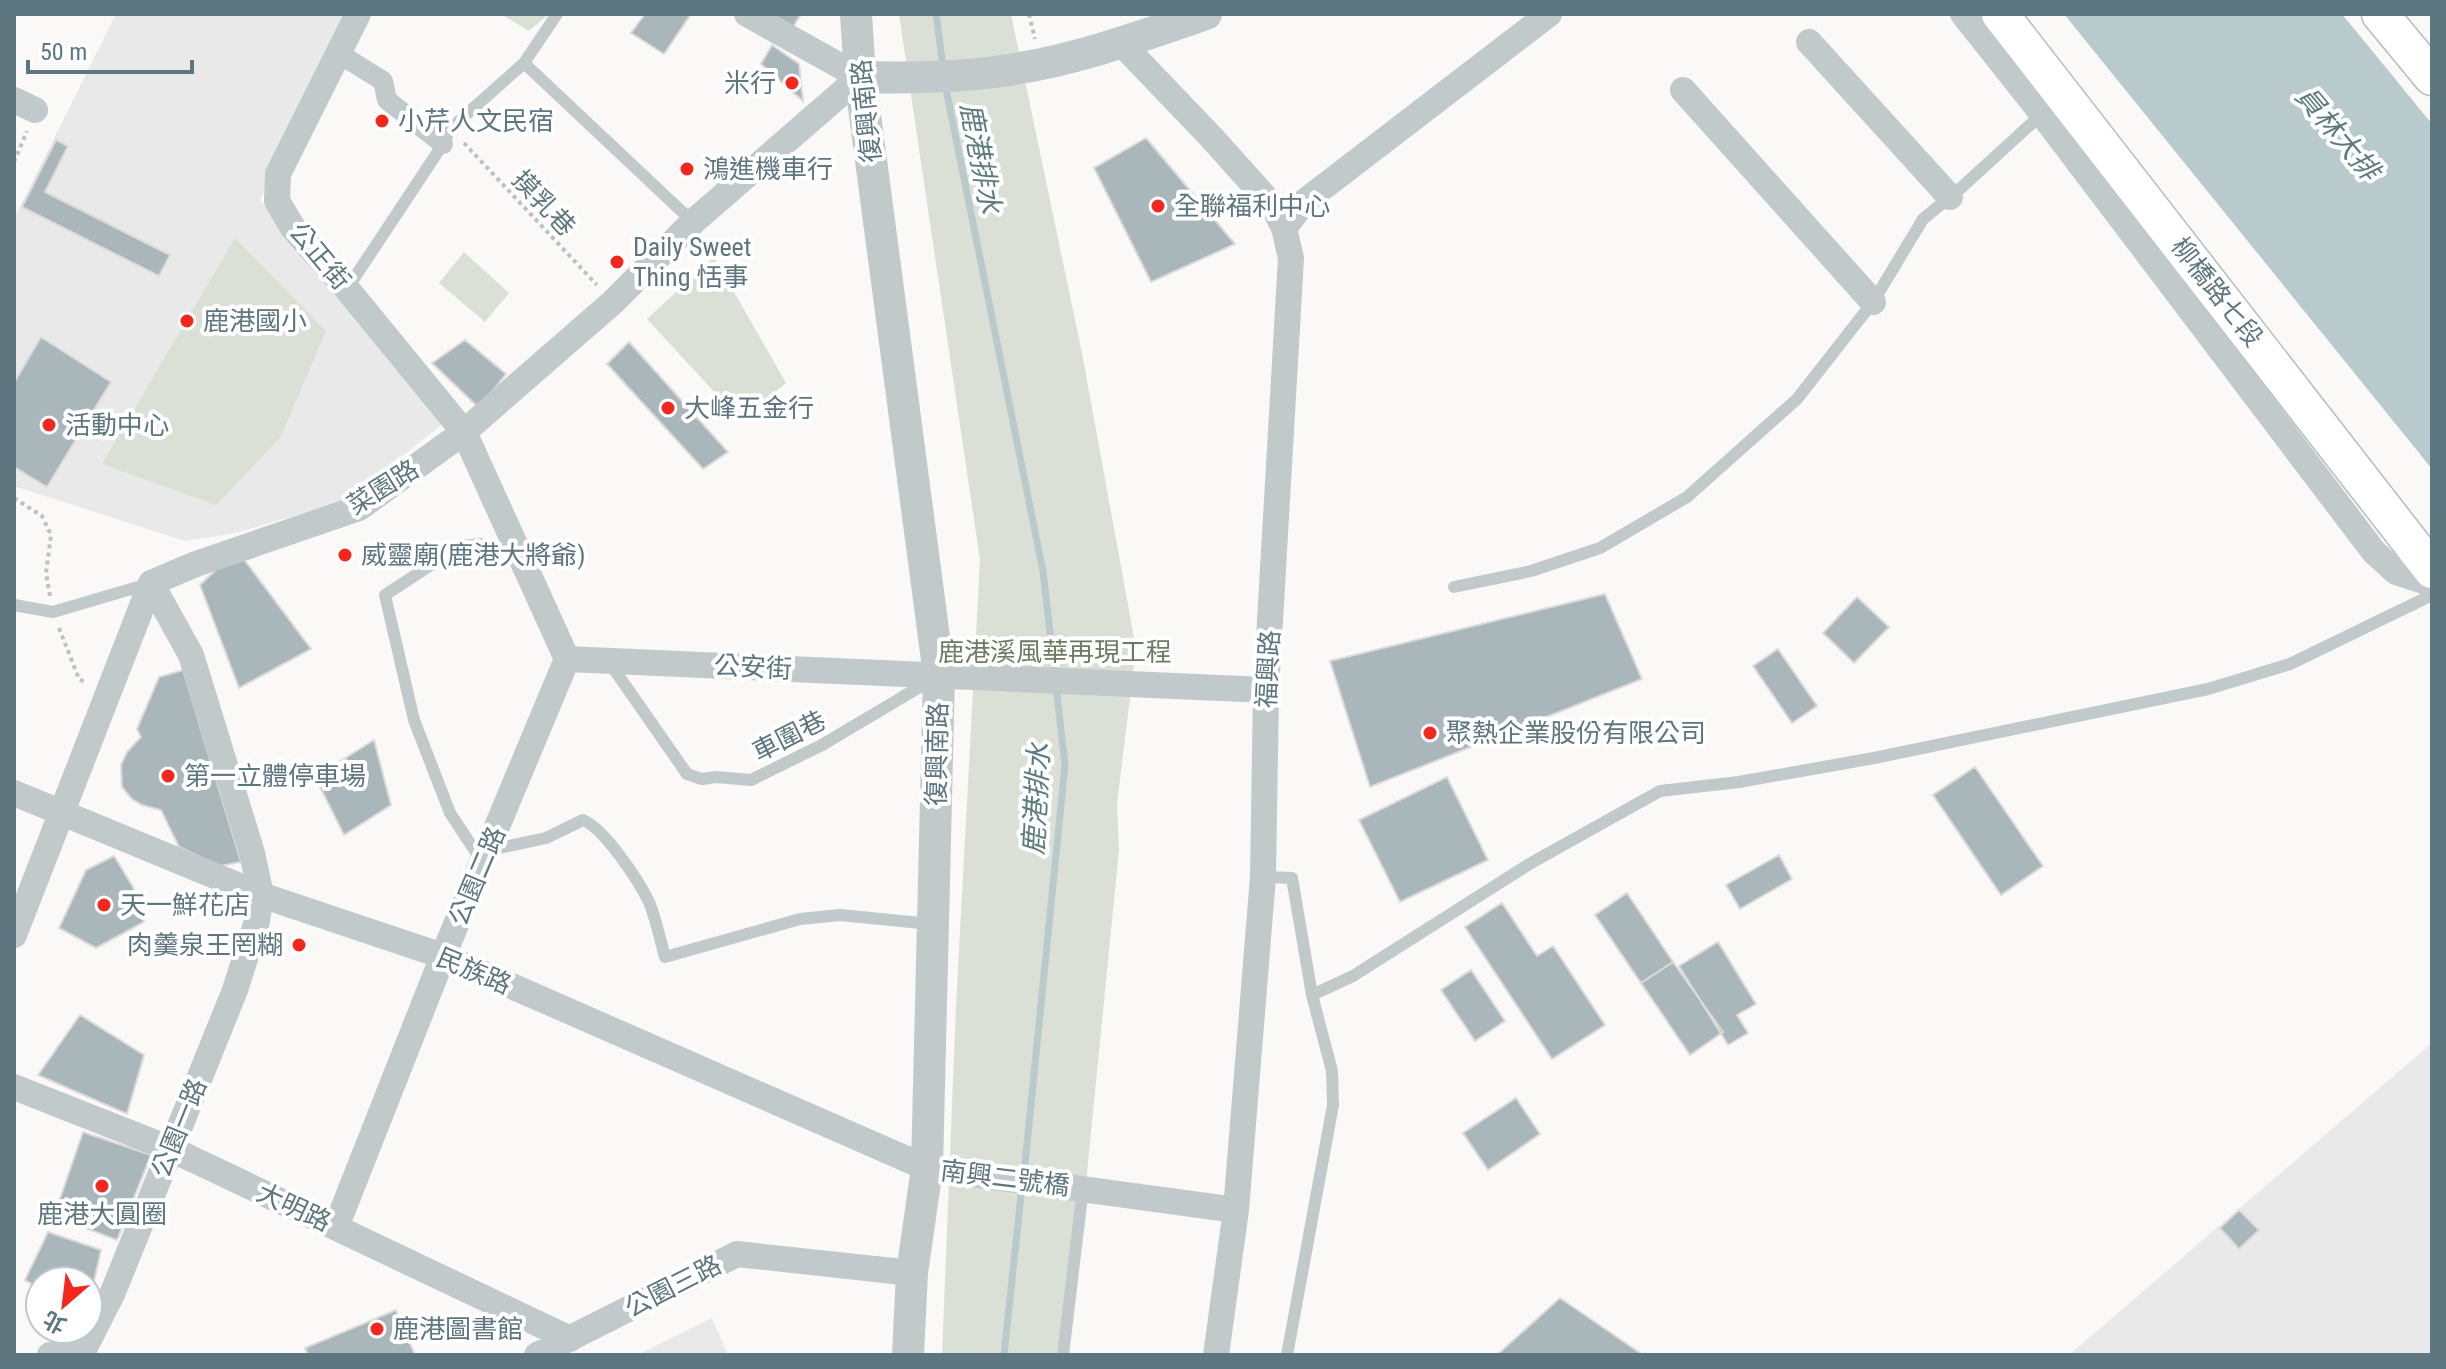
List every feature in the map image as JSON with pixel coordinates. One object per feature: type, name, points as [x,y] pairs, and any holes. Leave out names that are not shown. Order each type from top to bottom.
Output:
[{"type":"main road","name":"柳橋路七段","points":[[2000,14],[2053,104],[2432,570]]},
{"type":"main road","points":[[2380,14],[2432,77]]},
{"type":"street","name":"公正街","points":[[358,14],[278,174],[277,201],[293,228],[464,432],[567,659]]},
{"type":"street","points":[[747,14],[860,77],[928,78],[1040,64],[1122,44],[1206,14]]},
{"type":"street","name":"復興南路","points":[[856,14],[860,77],[939,675],[927,1168],[912,1273],[908,1355]]},
{"type":"street","points":[[1284,228],[1304,202],[1549,14]]},
{"type":"street","points":[[1963,14],[2053,104],[2374,552],[2396,572],[2432,584]]},
{"type":"street","points":[[1809,42],[1950,197]]},
{"type":"street","name":"福興路","points":[[1122,44],[1273,206],[1284,228],[1291,258],[1266,690],[1263,877],[1236,1210],[1216,1355]]},
{"type":"street","points":[[338,53],[383,81],[387,100],[446,136]]},
{"type":"street","name":"菜園路","points":[[151,583],[196,564],[359,508],[464,432],[613,302],[693,222],[860,77]]},
{"type":"street","points":[[1683,90],[1873,302]]},
{"type":"street","points":[[14,935],[60,812],[110,695],[151,583]]},
{"type":"street","points":[[151,583],[191,655],[252,853],[261,895]]},
{"type":"street","name":"公安街","points":[[567,659],[1266,690]]},
{"type":"street","name":"公園二路","points":[[336,1227],[443,956],[567,659]]},
{"type":"street","name":"民族路","points":[[14,793],[261,895],[443,956],[927,1168]]},
{"type":"street","name":"公園一路","points":[[81,1354],[113,1292],[235,990],[257,921],[261,895]]},
{"type":"street","name":"大明路","points":[[14,1087],[171,1149],[570,1339]]},
{"type":"street","name":"南興二號橋","points":[[927,1168],[1236,1210]]},
{"type":"street","name":"公園三路","points":[[537,1355],[737,1254],[912,1273]]},
{"type":"street","points":[[50,1355],[81,1354]]},
{"type":"lane","points":[[347,289],[446,136],[524,63],[557,14]]},
{"type":"lane","points":[[524,63],[693,222]]},
{"type":"lane","points":[[1454,587],[1531,571],[1600,548],[1687,497],[1797,399],[1873,302],[1923,219],[2053,104]]},
{"type":"lane","points":[[516,552],[482,544],[460,546],[385,595],[414,720],[450,813],[485,857],[546,838],[583,820],[591,824],[609,841],[649,902],[665,957],[800,919],[840,915],[934,925]]},
{"type":"lane","points":[[14,605],[53,612],[151,583]]},
{"type":"lane","points":[[1312,995],[1353,976],[1531,863],[1660,791],[1739,782],[1874,758],[2208,689],[2290,664],[2432,595]]},
{"type":"lane","name":"車圍巷","points":[[608,661],[687,774],[702,779],[751,780],[787,764],[939,675]]},
{"type":"lane","points":[[1263,877],[1292,878],[1312,995],[1332,1071],[1333,1105],[1287,1355]]},
{"type":"lane","points":[[1063,1355],[1083,1188]]},
{"type":"path","points":[[14,162],[25,105]]},
{"type":"path","name":"摸乳巷","points":[[446,136],[613,302]]},
{"type":"shaded area","name":"鹿港國小","points":[[116,14],[349,14],[260,200],[444,423],[345,501],[235,533],[185,541],[14,486],[14,219]]},
{"type":"shaded area","points":[[2432,1043],[2432,1355],[2069,1355]]},
{"type":"shaded area","points":[[712,1318],[728,1355],[637,1355]]},
{"type":"green space","points":[[501,14],[549,14],[529,31]]},
{"type":"green space","name":"鹿港溪風華再現工程","points":[[899,14],[1011,14],[1082,353],[1136,649],[1117,804],[1119,850],[1069,1355],[942,1355],[956,1006],[980,560]]},
{"type":"green space","points":[[235,238],[326,331],[280,438],[216,505],[102,464]]},
{"type":"green space","points":[[464,252],[509,293],[485,322],[439,283]]},
{"type":"green space","points":[[714,257],[786,383],[740,420],[647,319]]},
{"type":"water","name":"員林大排","points":[[2064,14],[2342,14],[2432,124],[2432,469]]},
{"type":"building","points":[[645,14],[691,14],[664,54],[631,33]]},
{"type":"building","points":[[766,14],[801,14],[790,32]]},
{"type":"building","name":"米行","points":[[772,45],[799,64],[803,101],[761,64]]},
{"type":"building","name":"全聯福利中心","points":[[1146,138],[1235,244],[1151,282],[1094,168]]},
{"type":"building","points":[[56,140],[68,146],[45,192],[170,255],[159,276],[22,207]]},
{"type":"building","name":"活動中心","points":[[41,337],[111,382],[47,487],[14,467],[14,383]]},
{"type":"building","points":[[465,340],[506,374],[479,408],[432,363]]},
{"type":"building","name":"大峰五金行","points":[[629,342],[728,452],[703,469],[607,364]]},
{"type":"building","points":[[237,550],[311,649],[239,688],[200,585]]},
{"type":"building","name":"聚熱企業股份有限公司","points":[[1605,594],[1642,679],[1370,787],[1330,661]]},
{"type":"building","points":[[1857,597],[1889,627],[1854,663],[1823,633]]},
{"type":"building","points":[[1778,649],[1817,706],[1792,723],[1753,666]]},
{"type":"building","name":"第一立體停車場","points":[[183,670],[241,862],[220,866],[179,847],[161,810],[142,805],[122,787],[121,765],[127,752],[141,737],[137,729],[159,677]]},
{"type":"building","points":[[374,740],[391,805],[344,835],[315,777]]},
{"type":"building","points":[[1975,767],[2043,866],[2001,895],[1933,795]]},
{"type":"building","points":[[1447,777],[1488,860],[1400,902],[1359,820]]},
{"type":"building","points":[[1779,855],[1792,879],[1740,909],[1726,885]]},
{"type":"building","name":"天一鮮花店","points":[[114,856],[133,887],[144,922],[96,948],[59,928],[86,870]]},
{"type":"building","points":[[1627,893],[1673,962],[1641,983],[1595,915]]},
{"type":"building","points":[[1502,903],[1537,956],[1553,946],[1605,1025],[1552,1059],[1465,927]]},
{"type":"building","points":[[1718,942],[1756,1004],[1737,1015],[1748,1033],[1728,1045],[1679,966]]},
{"type":"building","points":[[1673,962],[1723,1032],[1690,1055],[1641,983]]},
{"type":"building","points":[[1471,970],[1505,1021],[1475,1041],[1441,990]]},
{"type":"building","points":[[80,1015],[144,1055],[127,1114],[38,1075]]},
{"type":"building","points":[[1516,1098],[1540,1134],[1488,1170],[1463,1133]]},
{"type":"building","name":"鹿港大圓圈","points":[[83,1132],[151,1155],[117,1240],[54,1216]]},
{"type":"building","points":[[2239,1210],[2259,1230],[2239,1249],[2220,1228]]},
{"type":"building","points":[[48,1232],[101,1250],[98,1265],[32,1265]]},
{"type":"building","points":[[1560,1298],[1643,1355],[1497,1355]]},
{"type":"building","name":"鹿港圖書館","points":[[396,1310],[415,1355],[308,1355],[305,1348]]},
{"type":"waterway","name":"鹿港排水","points":[[936,14],[943,67]]},
{"type":"waterway","name":"鹿港排水","points":[[945,84],[1043,571],[1065,765],[1024,1174]]},
{"type":"waterway","name":"鹿港排水","points":[[1004,1355],[1022,1186]]},
{"type":"place","name":"米行","points":[[792,83]]},
{"type":"place","name":"小芹人文民宿","points":[[382,121]]},
{"type":"place","name":"鴻進機車行","points":[[687,169]]},
{"type":"place","name":"全聯福利中心","points":[[1158,206]]},
{"type":"place","name":"Daily Sweet Thing 恬事","points":[[617,262]]},
{"type":"place","name":"鹿港國小","points":[[187,321]]},
{"type":"place","name":"大峰五金行","points":[[668,408]]},
{"type":"place","name":"活動中心","points":[[49,425]]},
{"type":"place","name":"威靈廟(鹿港大將爺)","points":[[345,555]]},
{"type":"place","name":"聚熱企業股份有限公司","points":[[1430,733]]},
{"type":"place","name":"第一立體停車場","points":[[168,776]]},
{"type":"place","name":"天一鮮花店","points":[[104,905]]},
{"type":"place","name":"肉羹泉王罔糊","points":[[299,945]]},
{"type":"place","name":"鹿港大圓圈","points":[[102,1186]]},
{"type":"place","name":"鹿港圖書館","points":[[377,1329]]}]
